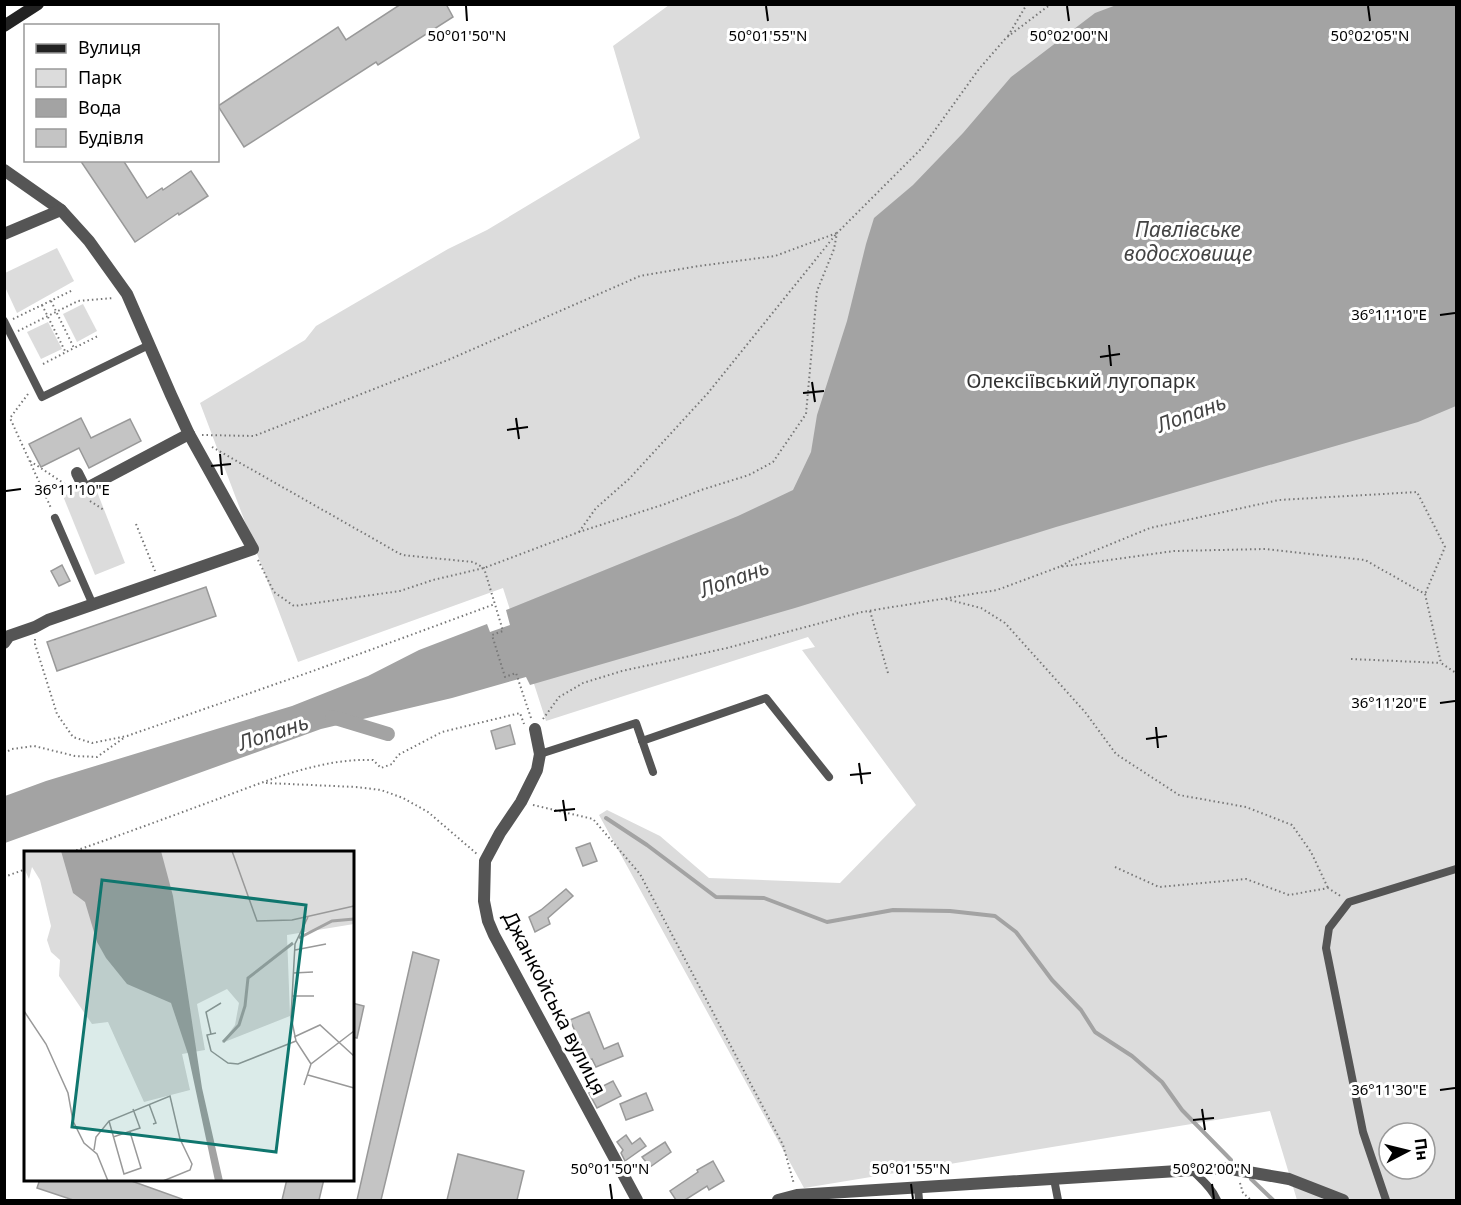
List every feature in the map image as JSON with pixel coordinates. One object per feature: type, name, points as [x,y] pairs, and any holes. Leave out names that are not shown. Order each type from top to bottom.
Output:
[{"type":"street","points":[[4,26],[38,4]]},
{"type":"street","points":[[4,170],[61,210],[89,241],[128,296],[189,434],[253,549],[48,620],[9,636],[4,643]]},
{"type":"street","points":[[4,234],[61,210]]},
{"type":"street","points":[[77,473],[85,489],[189,434]]},
{"type":"street","points":[[535,729],[540,754]]},
{"type":"street","name":"Джанкойська вулиця","points":[[540,754],[537,770],[521,802],[485,861],[484,901],[494,935],[637,1200]]},
{"type":"street","points":[[778,1200],[797,1195],[919,1194],[1054,1179],[1226,1168],[1289,1179],[1343,1200]]},
{"type":"lane","points":[[5,322],[42,397],[149,345]]},
{"type":"lane","points":[[4,346],[12,338]]},
{"type":"lane","points":[[55,518],[93,605]]},
{"type":"lane","points":[[642,741],[766,698],[829,777]]},
{"type":"lane","points":[[540,754],[636,723],[653,772]]},
{"type":"lane","points":[[1386,1200],[1362,1132],[1326,948],[1329,928],[1349,902],[1456,869]]},
{"type":"lane","points":[[1192,1170],[1202,1179],[1217,1200]]},
{"type":"lane","points":[[1054,1179],[1058,1200]]},
{"type":"path","points":[[579,532],[596,508],[629,480],[708,393],[837,233],[922,148],[979,69],[1006,38],[1027,4]]},
{"type":"path","points":[[1006,38],[1051,4]]},
{"type":"path","points":[[189,434],[254,436],[448,360],[640,276],[775,256],[837,233]]},
{"type":"path","points":[[253,549],[274,592],[294,606],[400,591],[433,580],[484,568],[579,532],[749,475],[773,462],[806,414],[817,291],[834,249],[837,233]]},
{"type":"path","points":[[5,322],[73,290]]},
{"type":"path","points":[[12,338],[78,301],[128,296]]},
{"type":"path","points":[[51,301],[75,348]]},
{"type":"path","points":[[42,305],[66,353]]},
{"type":"path","points":[[43,364],[98,336]]},
{"type":"path","points":[[35,384],[10,418],[55,518]]},
{"type":"path","points":[[210,446],[402,555],[473,562],[484,568],[503,631],[492,635],[505,677],[516,673],[528,706]]},
{"type":"path","points":[[30,461],[76,492]]},
{"type":"path","points":[[75,851],[263,782],[328,763],[356,759],[373,760],[381,768],[392,764],[398,755],[442,732],[520,712],[528,732],[535,729],[559,697],[583,683],[622,671],[727,648],[870,610],[997,590],[1059,567],[1150,528],[1279,500],[1417,492],[1445,547],[1425,594],[1441,663]]},
{"type":"path","points":[[86,498],[104,510]]},
{"type":"path","points":[[136,524],[159,582]]},
{"type":"path","points":[[1059,567],[1174,551],[1265,549],[1365,560],[1425,594]]},
{"type":"path","points":[[943,598],[981,608],[1005,623],[1085,712],[1116,754],[1179,795],[1246,807],[1292,825],[1311,852],[1328,888],[1349,902]]},
{"type":"path","points":[[35,627],[35,644],[57,714],[73,737],[92,743],[127,736],[313,671],[495,603]]},
{"type":"path","points":[[870,610],[888,673]]},
{"type":"path","points":[[1351,659],[1441,663],[1456,673]]},
{"type":"path","points":[[4,753],[12,749],[34,746],[75,756],[97,757],[127,736]]},
{"type":"path","points":[[263,782],[381,790],[403,798],[428,812],[485,861]]},
{"type":"path","points":[[521,802],[592,819],[640,874],[783,1145],[797,1195]]},
{"type":"path","points":[[1115,867],[1159,887],[1246,879],[1289,895],[1328,888]]},
{"type":"path","points":[[4,877],[24,870]]},
{"type":"path","points":[[1238,1169],[1243,1193],[1251,1200]]},
{"type":"green space","name":"Олексіївський лугопарк","points":[[669,5],[1456,5],[1456,1200],[1297,1200],[1270,1111],[804,1188],[599,815],[607,810],[660,836],[709,878],[840,883],[916,805],[802,650],[815,647],[808,637],[546,721],[503,588],[298,662],[200,403],[305,340],[316,326],[448,249],[487,230],[640,138],[613,46]]},
{"type":"green space","points":[[57,248],[74,281],[17,313],[5,287],[5,273]]},
{"type":"green space","points":[[83,304],[97,331],[77,342],[63,314]]},
{"type":"green space","points":[[48,322],[62,349],[41,359],[27,332]]},
{"type":"green space","points":[[94,484],[125,563],[95,575],[63,496]]},
{"type":"water","name":"Павлівське водосховище","points":[[1119,4],[1456,5],[1456,406],[1418,422],[1056,527],[795,608],[530,685],[526,677],[452,698],[321,729],[5,843],[5,796],[46,781],[292,706],[368,676],[419,650],[487,624],[490,632],[510,625],[506,610],[738,516],[793,490],[811,452],[817,415],[847,321],[874,218],[913,185],[963,133],[1011,77],[1095,13]]},
{"type":"building","points":[[401,4],[446,4],[453,17],[378,65],[376,62],[244,147],[219,105],[338,27],[346,40]]},
{"type":"building","points":[[81,162],[124,162],[147,198],[191,171],[208,196],[135,242]]},
{"type":"building","points":[[81,418],[91,438],[130,419],[141,441],[89,468],[79,448],[41,467],[29,444]]},
{"type":"building","points":[[62,565],[70,581],[59,586],[51,571]]},
{"type":"building","points":[[206,587],[216,616],[57,671],[47,642]]},
{"type":"building","points":[[510,725],[515,744],[496,749],[491,731]]},
{"type":"building","points":[[590,843],[597,861],[583,866],[576,848]]},
{"type":"building","points":[[566,889],[573,896],[548,918],[550,924],[535,932],[529,917]]},
{"type":"building","points":[[413,952],[439,960],[381,1200],[357,1200]]},
{"type":"building","points":[[354,1004],[364,1006],[357,1038],[354,1037]]},
{"type":"building","points":[[589,1012],[604,1049],[618,1043],[623,1056],[596,1067],[592,1059],[577,1065],[572,1054],[583,1049],[570,1020]]},
{"type":"building","points":[[613,1081],[621,1096],[597,1108],[589,1093]]},
{"type":"building","points":[[646,1093],[653,1110],[626,1120],[620,1104]]},
{"type":"building","points":[[626,1135],[632,1144],[640,1138],[646,1146],[625,1161],[621,1153],[623,1150],[617,1142]]},
{"type":"building","points":[[665,1142],[671,1152],[650,1167],[642,1157]]},
{"type":"building","points":[[458,1154],[524,1171],[517,1200],[447,1200]]},
{"type":"building","points":[[713,1161],[724,1181],[709,1190],[707,1186],[685,1200],[676,1200],[670,1191]]},
{"type":"building","points":[[39,1181],[132,1181],[182,1200],[73,1200],[37,1188]]},
{"type":"building","points":[[287,1181],[324,1181],[319,1200],[282,1200]]},
{"type":"waterway","points":[[332,717],[388,734]]},
{"type":"waterway","points":[[606,818],[647,845],[716,897],[764,898],[827,922],[893,910],[950,911],[995,916],[1016,932],[1052,980],[1081,1010],[1095,1032],[1132,1056],[1162,1082],[1182,1110],[1231,1160]]},
{"type":"waterway","points":[[1251,1179],[1273,1200]]},
{"type":"water label","name":"Лопань","points":[[1191,413]]},
{"type":"water label","name":"Лопань","points":[[734,578]]},
{"type":"water label","name":"Лопань","points":[[273,732]]}]
